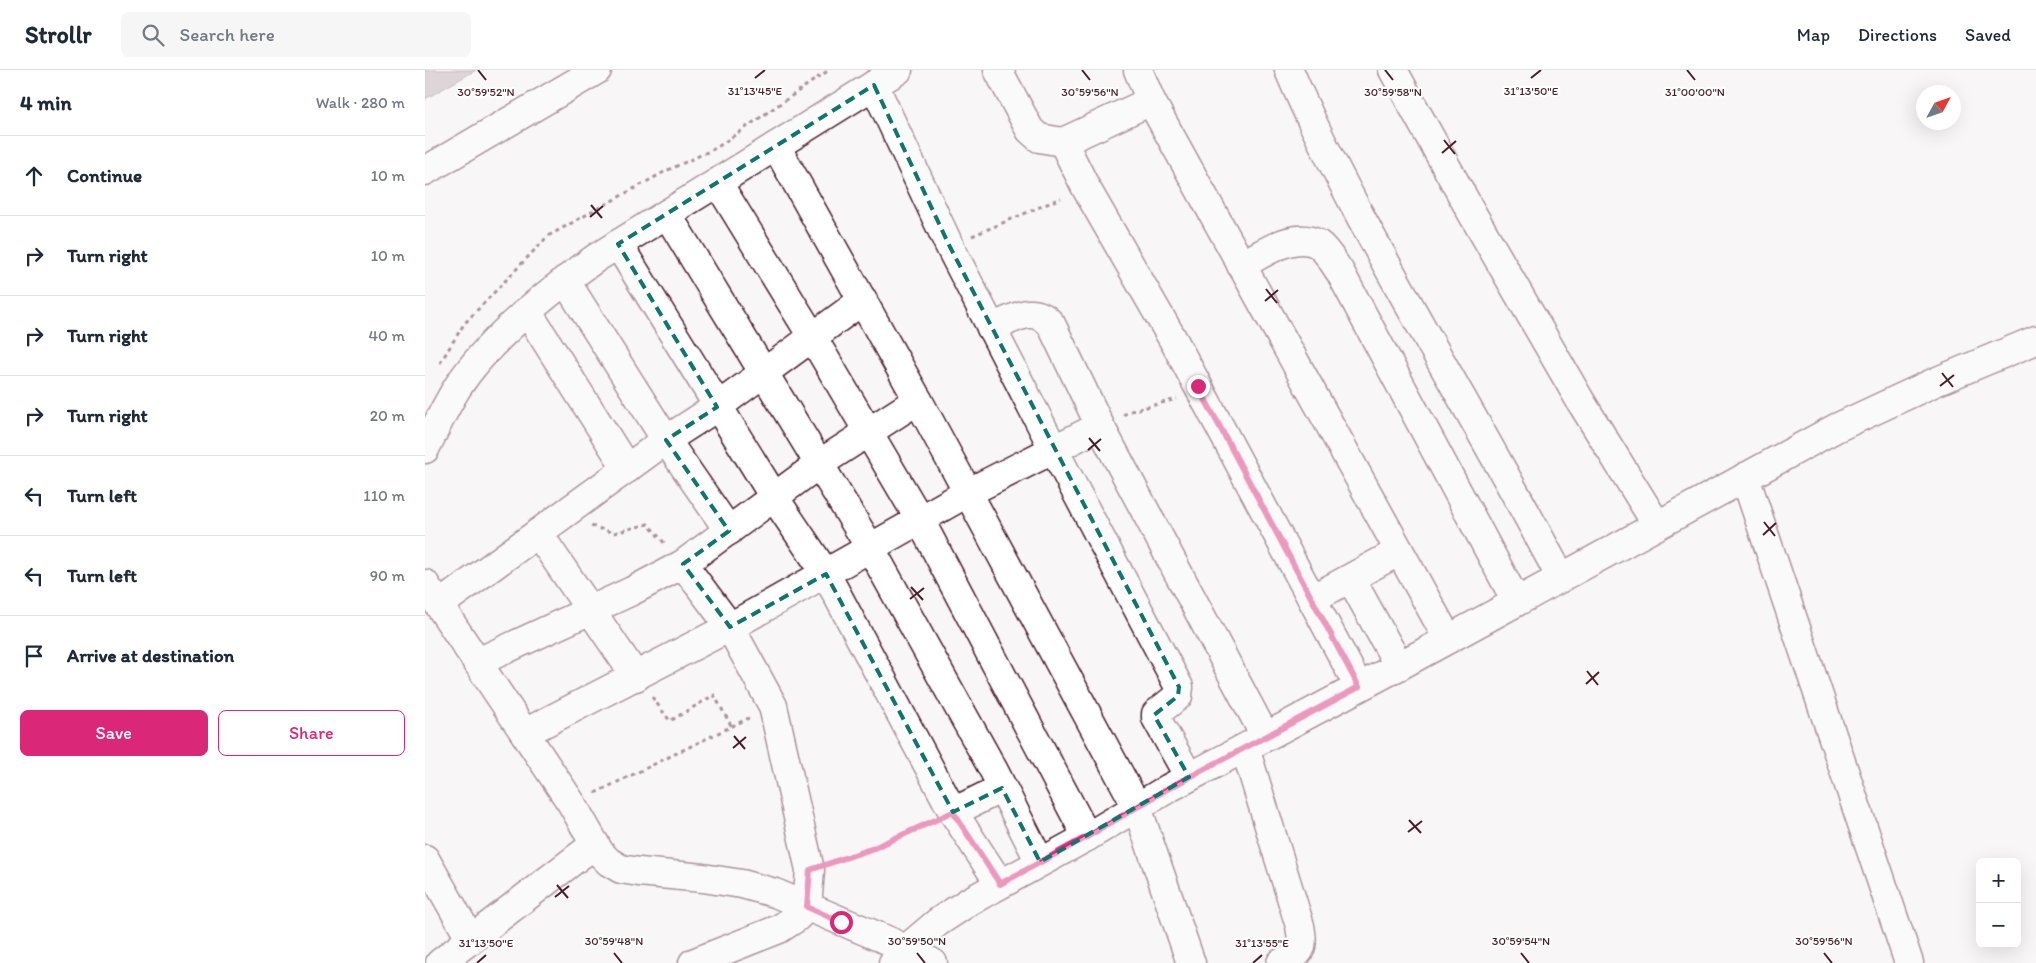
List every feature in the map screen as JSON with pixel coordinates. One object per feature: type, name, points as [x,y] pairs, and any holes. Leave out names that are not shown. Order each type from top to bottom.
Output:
[{"type":"street","points":[[425,171],[597,70]]},
{"type":"street","points":[[425,449],[457,388],[485,352],[527,311],[565,280],[618,244],[898,70]]},
{"type":"street","points":[[998,70],[1030,130],[1039,138],[1063,142],[1151,102]]},
{"type":"street","points":[[1138,70],[1151,102],[1447,639]]},
{"type":"street","points":[[1289,70],[1336,169],[1380,253],[1512,486],[1561,578]]},
{"type":"street","points":[[1393,70],[1473,215],[1576,394],[1657,525]]},
{"type":"street","points":[[874,85],[949,246],[1179,686],[1178,696],[1156,714],[1156,718],[1189,777]]},
{"type":"street","points":[[1063,142],[1086,188],[1198,386],[1359,687]]},
{"type":"street","points":[[776,146],[918,400],[1137,806],[1191,963]]},
{"type":"street","points":[[718,183],[813,338],[920,520],[1087,837]]},
{"type":"street","points":[[667,214],[871,549],[1002,788],[1040,862]]},
{"type":"street","points":[[1241,265],[1289,241],[1305,240],[1319,245],[1340,272],[1516,601]]},
{"type":"street","points":[[618,244],[717,407],[826,574],[953,812],[1000,884]]},
{"type":"street","points":[[565,280],[666,440],[729,531]]},
{"type":"street","points":[[863,300],[717,407],[666,440],[537,533],[432,594],[572,804],[595,844],[609,862],[621,869],[742,884],[775,893],[807,907],[900,956],[933,963]]},
{"type":"street","points":[[527,311],[627,469]]},
{"type":"street","points":[[991,328],[1031,313],[1039,314],[1051,324],[1255,742],[1303,940],[1299,952],[1293,958],[1281,963]]},
{"type":"street","points":[[900,956],[938,922],[1000,884],[1087,837],[1189,777],[1399,666],[1745,477],[1879,407],[2036,340]]},
{"type":"street","points":[[478,662],[591,610],[683,564],[819,464],[918,400]]},
{"type":"street","points":[[525,733],[730,627],[967,493],[1100,426]]},
{"type":"street","points":[[1745,477],[1909,963]]},
{"type":"street","points":[[537,533],[636,677]]},
{"type":"street","points":[[1312,599],[1398,552]]},
{"type":"street","points":[[683,564],[730,627],[773,706],[810,870],[807,907],[796,918],[779,929],[693,963]]},
{"type":"street","points":[[1351,579],[1399,666]]},
{"type":"street","points":[[953,812],[1002,788]]},
{"type":"street","points":[[443,962],[595,844]]},
{"type":"street","points":[[425,859],[471,940]]},
{"type":"path","points":[[439,364],[464,324],[548,236],[666,171],[716,148],[829,70]]},
{"type":"path","points":[[949,246],[1086,188]]},
{"type":"path","points":[[1100,426],[1131,411],[1173,402],[1198,386]]},
{"type":"path","points":[[560,517],[614,533],[648,524],[683,564]]},
{"type":"path","points":[[636,677],[670,721],[715,695],[732,727]]},
{"type":"path","points":[[572,804],[773,706]]},
{"type":"path","points":[[810,870],[874,848],[953,812]]},
{"type":"highlighted area","points":[[874,85],[949,245],[1179,687],[1178,696],[1154,715],[1189,777],[1040,862],[1002,788],[953,812],[826,574],[730,627],[683,564],[729,531],[666,440],[717,407],[618,244]]},
{"type":"shaded area","points":[[425,70],[476,70],[425,99]]},
{"type":"route","points":[[841,922],[807,907],[810,870],[874,848],[953,812],[1000,884],[1087,837],[1169,788],[1359,687],[1198,386]]}]
